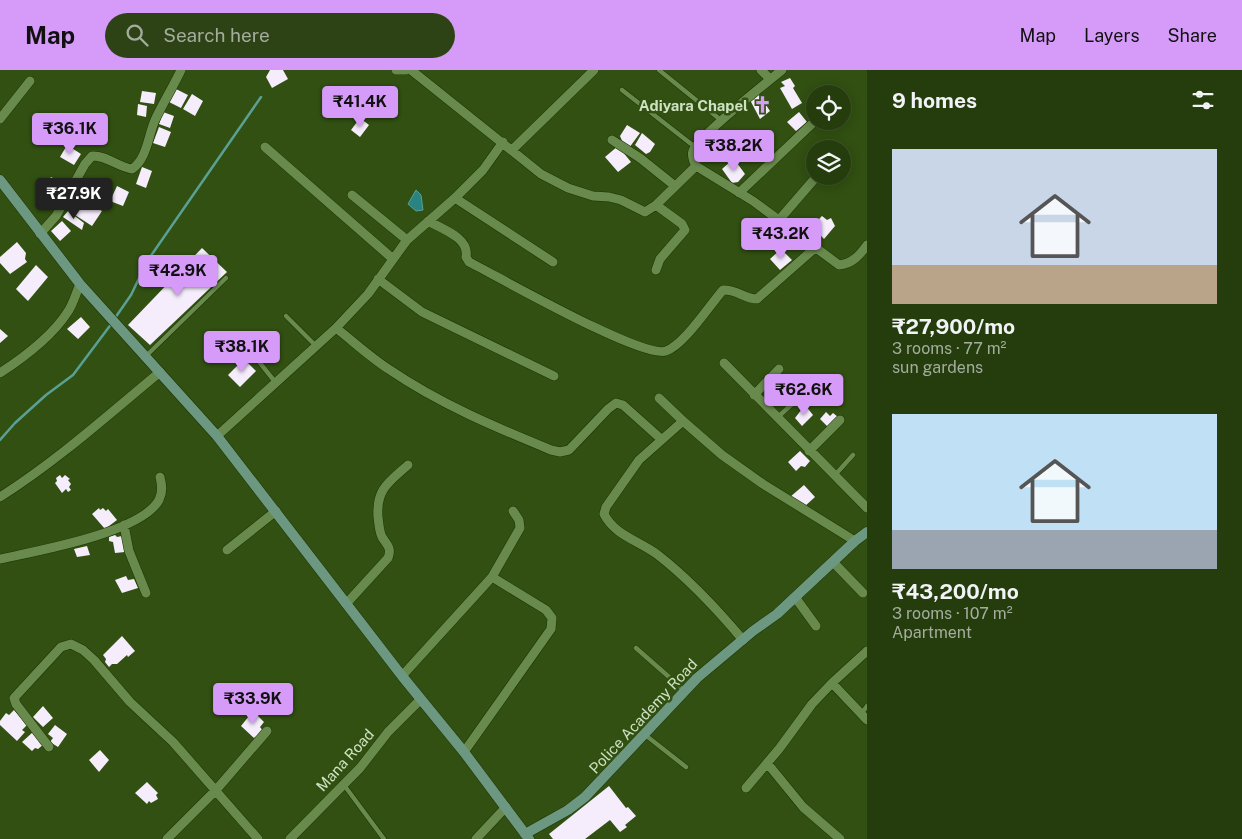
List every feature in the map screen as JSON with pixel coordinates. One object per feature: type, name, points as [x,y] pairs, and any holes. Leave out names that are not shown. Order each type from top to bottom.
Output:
[{"type":"main road","points":[[0,180],[80,284],[217,436],[420,700],[464,752],[527,836]]},
{"type":"main road","name":"Police Academy Road","points":[[527,836],[585,797],[697,678],[776,614],[867,532]]},
{"type":"street","points":[[396,70],[406,70]]},
{"type":"street","points":[[411,70],[541,174],[568,188],[593,196],[621,200],[645,212],[656,205],[696,166]]},
{"type":"street","points":[[512,150],[594,70]]},
{"type":"street","points":[[761,70],[770,79]]},
{"type":"street","points":[[782,70],[722,121],[695,147],[692,155],[696,166],[753,201],[839,265],[847,264],[855,259],[867,245]]},
{"type":"street","points":[[40,234],[56,216],[85,164],[92,156],[99,155],[122,168],[132,169],[137,165],[142,158],[155,120],[181,71]]},
{"type":"street","points":[[0,119],[30,82]]},
{"type":"street","points":[[739,192],[806,129]]},
{"type":"street","points":[[612,140],[640,158],[675,186]]},
{"type":"street","points":[[217,436],[336,328],[368,294],[407,240],[455,198],[483,170],[503,142]]},
{"type":"street","points":[[265,147],[393,259]]},
{"type":"street","points":[[779,220],[809,185]]},
{"type":"street","points":[[352,195],[407,240]]},
{"type":"street","points":[[455,198],[554,262]]},
{"type":"street","points":[[656,205],[682,224],[685,230],[660,259],[656,270]]},
{"type":"street","points":[[428,221],[457,238],[465,245],[468,250],[466,257],[470,262],[579,320],[649,350],[664,352],[674,348],[684,338],[723,290],[731,289],[749,299],[758,300],[816,247]]},
{"type":"street","points":[[378,279],[422,312],[554,376]]},
{"type":"street","points":[[0,373],[18,362],[58,325],[68,312],[80,284]]},
{"type":"street","points":[[336,328],[388,370],[436,399],[485,424],[551,450],[560,452],[569,450],[616,403],[624,404],[661,439]]},
{"type":"street","points":[[724,363],[776,418],[867,508]]},
{"type":"street","points":[[754,395],[779,369]]},
{"type":"street","points":[[0,497],[24,482],[58,456],[160,372]]},
{"type":"street","points":[[659,398],[682,421],[722,455],[763,484],[855,541]]},
{"type":"street","points":[[809,451],[840,420]]},
{"type":"street","points":[[682,421],[639,460],[606,507],[604,514],[608,522],[620,532],[657,554],[684,577],[713,604],[742,640]]},
{"type":"street","points":[[346,604],[388,558],[390,547],[382,536],[377,504],[380,494],[388,483],[408,465]]},
{"type":"street","points":[[0,560],[62,546],[124,525],[140,517],[154,506],[160,498],[162,490],[160,477]]},
{"type":"street","points":[[227,550],[276,511]]},
{"type":"street","points":[[402,676],[492,577],[520,528],[519,520],[513,511]]},
{"type":"street","points":[[124,525],[129,551],[146,593]]},
{"type":"street","points":[[832,562],[862,593]]},
{"type":"street","points":[[464,752],[551,629],[552,618],[546,610],[492,577]]},
{"type":"street","points":[[795,597],[816,626]]},
{"type":"street","points":[[49,747],[16,704],[14,698],[61,647],[71,644],[83,650],[94,660],[130,702],[173,742],[258,839]]},
{"type":"street","points":[[746,788],[812,704],[867,651]]},
{"type":"street","points":[[832,683],[865,713]]},
{"type":"street","name":"Mana Road","points":[[290,839],[344,785],[372,754],[388,732],[420,700]]},
{"type":"street","points":[[167,839],[216,790],[267,731]]},
{"type":"street","points":[[767,763],[803,807],[840,839]]},
{"type":"street","points":[[476,839],[506,807]]},
{"type":"lane","points":[[659,70],[722,121]]},
{"type":"lane","points":[[622,90],[695,147]]},
{"type":"lane","points":[[146,356],[226,278]]},
{"type":"lane","points":[[286,316],[316,346]]},
{"type":"lane","points":[[244,343],[276,384]]},
{"type":"lane","points":[[776,418],[807,390]]},
{"type":"lane","points":[[834,476],[853,456]]},
{"type":"lane","points":[[636,648],[685,690]]},
{"type":"lane","points":[[644,734],[686,767]]},
{"type":"lane","points":[[344,785],[384,839]]},
{"type":"water","points":[[416,190],[421,195],[423,210],[416,211],[408,204]]},
{"type":"building","points":[[270,70],[283,70],[288,79],[272,88],[266,77]]},
{"type":"building","points":[[790,78],[795,86],[793,88],[802,103],[792,109],[780,88],[785,86],[781,82]]},
{"type":"building","points":[[176,89],[188,95],[181,108],[169,102]]},
{"type":"building","points":[[142,91],[156,93],[154,104],[140,102]]},
{"type":"building","points":[[758,93],[770,111],[760,119],[750,100]]},
{"type":"building","points":[[192,94],[203,101],[195,116],[183,109]]},
{"type":"building","points":[[138,104],[147,106],[146,117],[137,115]]},
{"type":"building","points":[[163,112],[174,116],[170,128],[159,124]]},
{"type":"building","points":[[799,112],[806,121],[796,131],[787,122]]},
{"type":"building","points":[[360,118],[369,125],[360,137],[351,130]]},
{"type":"building","points":[[627,125],[640,133],[629,148],[623,143],[620,136]]},
{"type":"building","points":[[159,127],[171,132],[165,147],[153,143]]},
{"type":"building","points":[[642,133],[655,144],[650,152],[646,154],[635,145]]},
{"type":"building","points":[[67,145],[81,154],[74,165],[60,157]]},
{"type":"building","points":[[618,146],[631,162],[618,172],[605,157]]},
{"type":"building","points":[[731,161],[734,165],[737,163],[745,174],[738,182],[732,183],[722,169]]},
{"type":"building","points":[[142,167],[152,171],[146,188],[136,184]]},
{"type":"building","points":[[51,177],[67,186],[61,196],[45,186]]},
{"type":"building","points":[[117,186],[129,192],[123,206],[110,201]]},
{"type":"building","points":[[43,189],[59,199],[53,210],[36,199]]},
{"type":"building","points":[[82,204],[88,208],[90,204],[102,211],[92,226],[75,215]]},
{"type":"building","points":[[68,211],[84,223],[82,230],[63,217]]},
{"type":"building","points":[[822,216],[827,220],[831,218],[835,226],[824,239],[812,226]]},
{"type":"building","points":[[62,221],[71,231],[60,241],[51,231]]},
{"type":"building","points":[[17,242],[26,253],[25,259],[27,262],[10,274],[0,263],[0,257]]},
{"type":"building","points":[[202,248],[227,272],[150,345],[128,325]]},
{"type":"building","points":[[781,249],[792,260],[780,270],[770,259]]},
{"type":"building","points":[[36,265],[48,277],[28,301],[16,289]]},
{"type":"building","points":[[81,317],[90,327],[78,339],[67,329]]},
{"type":"building","points":[[0,329],[8,336],[0,343]]},
{"type":"building","points":[[244,359],[256,371],[240,387],[228,375]]},
{"type":"building","points":[[805,405],[813,415],[802,426],[795,418]]},
{"type":"building","points":[[826,412],[830,416],[833,413],[838,417],[828,427],[820,419]]},
{"type":"building","points":[[800,451],[810,461],[805,467],[801,466],[796,471],[788,462]]},
{"type":"building","points":[[60,475],[62,478],[65,475],[70,479],[68,480],[71,484],[69,487],[71,490],[68,492],[66,489],[62,493],[55,483],[57,481],[56,478]]},
{"type":"building","points":[[804,485],[815,497],[804,507],[790,497]]},
{"type":"building","points":[[99,508],[100,510],[103,508],[106,511],[108,509],[117,520],[105,529],[92,514]]},
{"type":"building","points":[[115,535],[117,537],[122,536],[125,552],[115,553],[113,542],[109,541],[109,537]]},
{"type":"building","points":[[87,546],[90,555],[77,557],[74,549]]},
{"type":"building","points":[[126,576],[128,580],[134,579],[138,588],[122,593],[115,580]]},
{"type":"building","points":[[122,636],[135,651],[117,664],[112,664],[109,667],[103,655]]},
{"type":"building","points":[[43,706],[53,718],[43,727],[33,717]]},
{"type":"building","points":[[14,710],[27,725],[22,730],[25,732],[17,741],[0,725],[0,721],[6,713],[9,715]]},
{"type":"building","points":[[253,711],[264,722],[260,727],[263,731],[254,738],[241,726]]},
{"type":"building","points":[[55,725],[67,734],[58,747],[50,742],[53,738],[48,734]]},
{"type":"building","points":[[33,732],[44,744],[32,751],[22,742]]},
{"type":"building","points":[[100,750],[109,760],[99,772],[89,760]]},
{"type":"building","points":[[147,782],[158,793],[156,795],[158,799],[151,803],[149,801],[147,804],[135,793]]},
{"type":"building","points":[[609,786],[626,808],[628,807],[636,816],[625,825],[627,827],[620,832],[610,820],[585,839],[553,839],[549,834]]},
{"type":"waterway","points":[[115,318],[131,295],[148,260],[261,97]]},
{"type":"waterway","points":[[0,440],[15,423],[46,395],[73,375],[112,323]]},
{"type":"place","name":"Adiyara Chapel","points":[[762,105]]}]
